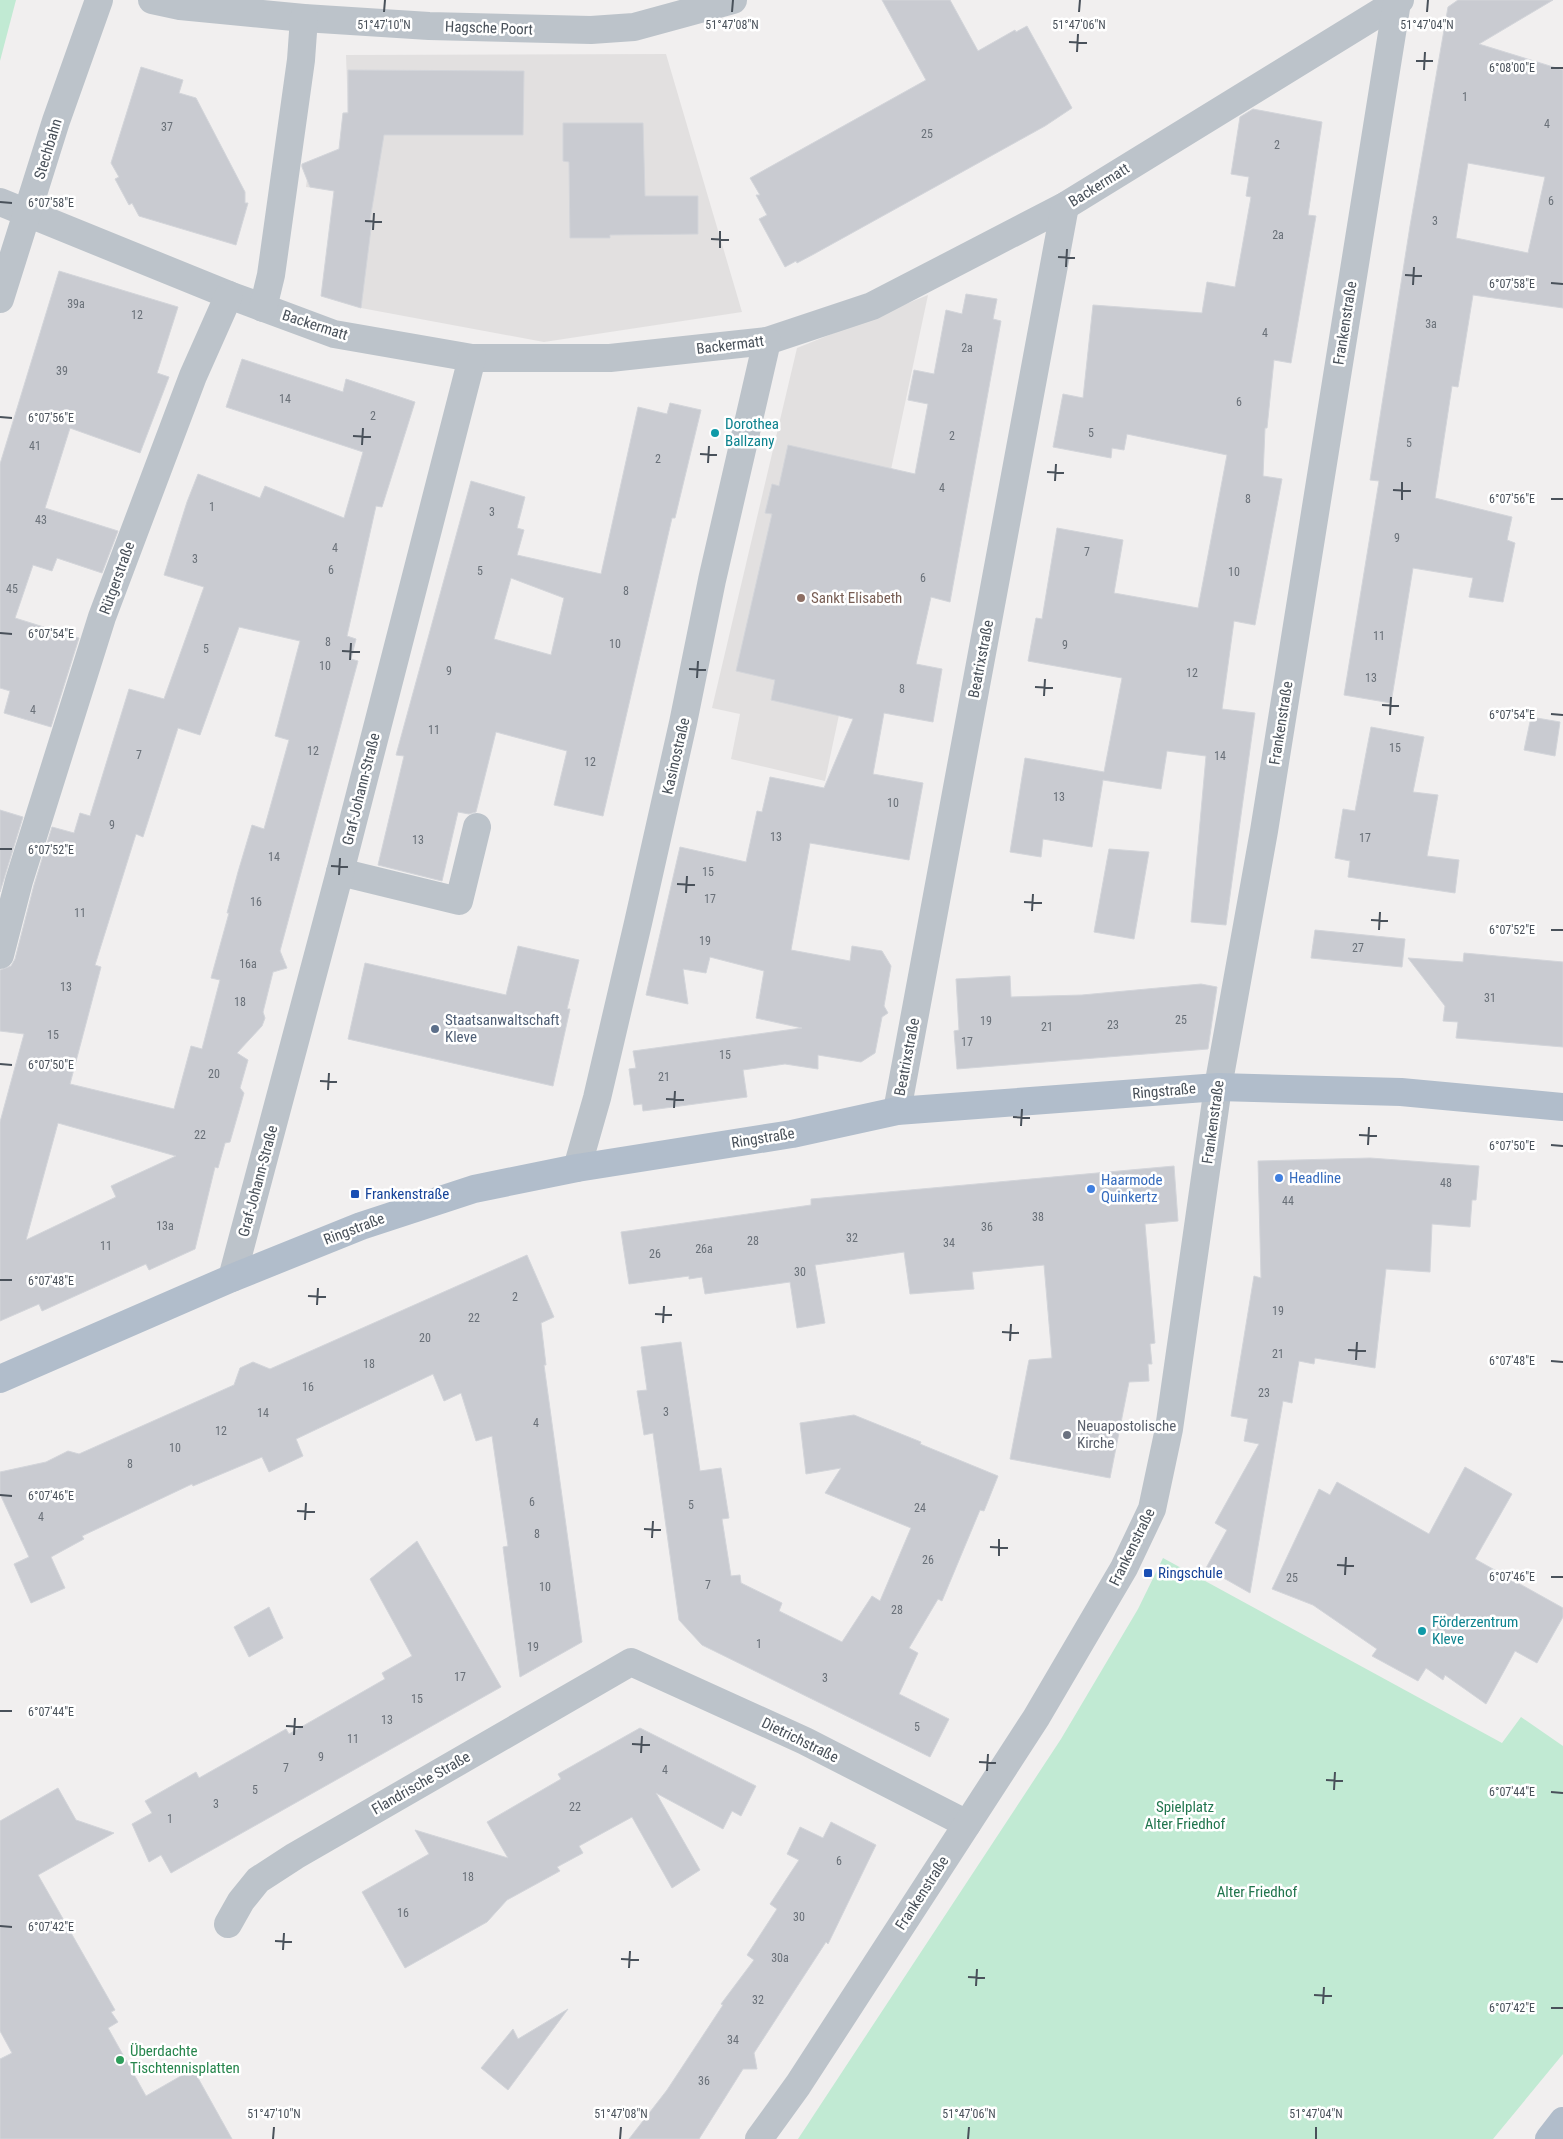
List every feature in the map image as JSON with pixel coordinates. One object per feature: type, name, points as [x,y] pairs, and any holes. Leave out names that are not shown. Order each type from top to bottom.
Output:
[{"type":"main road","name":"Ringstraße","points":[[0,1380],[232,1278],[361,1226],[474,1188],[577,1168],[792,1134],[897,1111],[1218,1087],[1401,1092],[1563,1107]]},
{"type":"main road","points":[[1549,2139],[1563,2121]]},
{"type":"street","name":"Stechbahn","points":[[0,299],[56,121],[99,0]]},
{"type":"street","name":"Hagsche Poort","points":[[152,0],[180,6],[304,18],[531,30],[590,30],[634,27],[662,10],[733,0]]},
{"type":"street","name":"Backermatt","points":[[0,202],[229,295],[334,334],[472,358],[610,358],[767,341],[872,306],[1065,206],[1399,1]]},
{"type":"street","name":"Frankenstraße","points":[[759,2139],[798,2085],[1036,1718],[1124,1568],[1152,1508],[1169,1429],[1218,1087],[1264,831],[1399,1]]},
{"type":"street","points":[[263,308],[271,275],[301,60],[304,18]]},
{"type":"street","name":"Beatrixstraße","points":[[897,1111],[1065,206]]},
{"type":"street","name":"Rütgerstraße","points":[[0,955],[19,882],[102,616],[193,376],[229,295]]},
{"type":"street","name":"Kasinostraße","points":[[577,1168],[597,1098],[683,723],[712,580],[767,341]]},
{"type":"street","name":"Graf-Johann-Straße","points":[[232,1278],[340,872],[472,358]]},
{"type":"street","points":[[340,872],[459,901],[478,828]]},
{"type":"street","name":"Dietrichstraße","points":[[631,1662],[805,1741],[967,1824]]},
{"type":"street","name":"Flandrische Straße","points":[[228,1924],[241,1901],[258,1880],[295,1856],[631,1662]]},
{"type":"shaded area","points":[[666,54],[742,312],[544,342],[361,308],[321,296],[335,191],[306,187],[307,179],[301,165],[333,152],[340,153],[343,113],[348,112],[346,55]]},
{"type":"shaded area","name":"Sankt Elisabeth","points":[[928,295],[825,781],[731,759],[740,714],[712,708],[797,348]]},
{"type":"green space","points":[[0,0],[16,0],[0,61]]},
{"type":"green space","name":"Alter Friedhof","points":[[1163,1558],[1502,1743],[1521,1717],[1563,1746],[1563,2054],[1493,2139],[798,2139],[1061,1739],[1138,1609]]},
{"type":"building","points":[[882,0],[950,0],[978,51],[1015,30],[1016,32],[1027,26],[1072,108],[1045,126],[814,254],[785,267],[759,219],[767,215],[756,195],[760,195],[750,178],[926,80]]},
{"type":"building","points":[[1458,0],[1553,0],[1479,44],[1563,70],[1563,308],[1473,295],[1458,387],[1452,386],[1435,498],[1512,517],[1507,540],[1515,543],[1503,602],[1469,597],[1473,578],[1413,568],[1391,703],[1344,695],[1379,481],[1370,480],[1410,226],[1448,7]],"holes":[[[1468,163],[1545,177],[1528,253],[1456,238]]]},
{"type":"building","points":[[141,67],[183,80],[179,93],[196,98],[245,192],[245,203],[248,203],[236,245],[139,216],[132,203],[129,205],[115,179],[119,177],[111,163]]},
{"type":"building","points":[[348,70],[524,71],[523,135],[384,135],[370,220],[372,221],[361,308],[321,296],[334,191],[310,187],[302,167],[302,164],[339,149],[343,113],[348,113]]},
{"type":"building","points":[[1253,109],[1322,122],[1308,215],[1316,216],[1291,363],[1274,360],[1267,428],[1265,428],[1263,476],[1282,479],[1255,625],[1234,621],[1222,709],[1255,713],[1226,925],[1191,922],[1206,756],[1167,751],[1161,789],[1103,780],[1092,847],[1043,839],[1041,857],[1010,852],[1025,758],[1104,772],[1122,678],[1028,661],[1036,618],[1042,619],[1057,528],[1123,540],[1114,593],[1198,608],[1227,455],[1127,434],[1124,450],[1112,448],[1111,458],[1053,447],[1063,394],[1083,398],[1093,305],[1202,313],[1207,282],[1235,287],[1251,197],[1246,196],[1249,177],[1231,174],[1240,117]]},
{"type":"building","points":[[563,123],[643,123],[645,196],[698,196],[698,234],[610,235],[610,238],[570,238],[569,162],[563,161]]},
{"type":"building","points":[[59,271],[178,307],[157,373],[169,377],[140,453],[70,428],[45,508],[118,531],[102,573],[57,558],[52,571],[33,565],[15,618],[79,638],[51,727],[4,713],[10,691],[0,688],[0,464]]},
{"type":"building","points":[[966,294],[997,299],[993,319],[1001,321],[950,602],[931,597],[916,664],[942,669],[933,722],[884,713],[873,774],[923,783],[909,860],[810,843],[791,950],[850,961],[852,946],[882,951],[891,966],[884,1006],[888,1013],[882,1017],[875,1053],[861,1062],[818,1055],[818,1069],[785,1064],[743,1070],[747,1097],[643,1111],[642,1104],[634,1105],[629,1069],[636,1068],[633,1051],[802,1028],[756,1018],[764,971],[710,957],[706,973],[683,969],[688,1004],[646,995],[680,847],[746,862],[757,811],[762,812],[770,777],[824,788],[853,719],[771,700],[775,680],[736,671],[772,514],[765,513],[772,484],[779,486],[788,445],[915,474],[928,404],[908,400],[914,370],[934,374],[946,310],[962,314]]},
{"type":"building","points":[[242,359],[343,392],[346,379],[415,402],[382,507],[376,506],[347,636],[356,639],[351,659],[358,661],[280,951],[287,968],[273,972],[263,1012],[265,1018],[262,1026],[237,1053],[248,1060],[240,1088],[244,1093],[230,1142],[225,1143],[218,1168],[215,1167],[195,1249],[149,1270],[146,1264],[42,1311],[39,1304],[0,1321],[0,1122],[24,1034],[0,1031],[0,970],[11,966],[15,959],[34,885],[52,827],[74,833],[80,813],[90,816],[129,689],[164,699],[204,587],[164,575],[198,474],[260,498],[265,486],[344,518],[363,452],[226,407]],"holes":[[[239,627],[300,641],[275,736],[289,740],[264,829],[252,825],[238,872],[211,978],[220,980],[202,1049],[191,1046],[174,1109],[70,1084],[101,967],[95,965],[136,834],[143,837],[178,728],[200,735]],[[58,1123],[176,1156],[111,1186],[116,1197],[26,1240]]]},
{"type":"building","points":[[670,403],[701,410],[675,518],[672,518],[603,816],[554,805],[567,751],[496,732],[476,812],[469,814],[458,812],[442,881],[378,865],[404,756],[396,755],[471,481],[525,497],[517,528],[524,530],[517,555],[601,574],[638,407],[667,414]],"holes":[[[511,578],[564,598],[551,655],[494,639]]]},
{"type":"building","points":[[1531,717],[1560,722],[1555,756],[1524,750]]},
{"type":"building","points":[[1371,727],[1424,737],[1413,792],[1438,795],[1427,856],[1459,860],[1455,893],[1348,877],[1350,861],[1335,858],[1343,809],[1355,811]]},
{"type":"building","points":[[0,810],[23,817],[0,892]]},
{"type":"building","points":[[1109,849],[1149,852],[1134,939],[1094,932]]},
{"type":"building","points":[[1315,930],[1405,939],[1402,967],[1311,958]]},
{"type":"building","points":[[518,946],[579,960],[567,1009],[570,1009],[553,1086],[348,1039],[365,963],[506,995]]},
{"type":"building","points":[[1464,953],[1563,962],[1563,1047],[1456,1038],[1458,1022],[1443,1021],[1445,1006],[1408,958],[1463,962]]},
{"type":"building","points":[[1010,976],[1011,997],[1082,995],[1201,984],[1217,987],[1208,1049],[957,1069],[954,1031],[959,1030],[956,979]]},
{"type":"building","points":[[1370,1158],[1479,1166],[1476,1200],[1472,1200],[1470,1227],[1432,1224],[1430,1272],[1386,1269],[1375,1368],[1315,1358],[1314,1364],[1299,1361],[1292,1403],[1283,1401],[1250,1593],[1206,1568],[1227,1530],[1215,1523],[1259,1444],[1244,1441],[1248,1419],[1231,1416],[1254,1276],[1261,1278],[1258,1161]]},
{"type":"building","points":[[1174,1166],[1178,1221],[1145,1224],[1155,1343],[1150,1344],[1152,1364],[1148,1364],[1149,1381],[1129,1382],[1110,1478],[1010,1459],[1029,1360],[1052,1358],[1044,1265],[972,1272],[974,1289],[910,1294],[904,1252],[815,1265],[825,1323],[797,1328],[790,1282],[705,1294],[702,1277],[689,1279],[689,1276],[629,1284],[621,1232],[811,1205],[811,1199]]},
{"type":"building","points":[[527,1255],[554,1317],[541,1323],[546,1365],[544,1365],[582,1642],[520,1677],[503,1547],[508,1546],[492,1436],[476,1441],[461,1393],[444,1401],[433,1374],[296,1439],[303,1456],[269,1472],[262,1457],[193,1486],[192,1484],[82,1536],[84,1539],[51,1557],[65,1588],[31,1603],[14,1564],[29,1557],[0,1494],[0,1472],[46,1462],[68,1451],[79,1454],[234,1385],[240,1368],[253,1362],[270,1369]]},
{"type":"building","points":[[681,1342],[700,1471],[721,1468],[729,1518],[722,1519],[731,1576],[740,1575],[741,1583],[782,1603],[779,1611],[842,1642],[872,1596],[880,1601],[911,1528],[825,1493],[841,1468],[806,1474],[800,1423],[854,1415],[998,1476],[984,1511],[980,1510],[942,1601],[938,1599],[909,1648],[918,1653],[899,1694],[949,1719],[930,1757],[702,1645],[679,1620],[653,1433],[644,1435],[637,1391],[647,1390],[641,1347]]},
{"type":"building","points":[[1465,1467],[1512,1494],[1475,1559],[1563,1608],[1563,1617],[1537,1663],[1515,1651],[1486,1704],[1445,1675],[1443,1680],[1426,1668],[1418,1681],[1372,1656],[1377,1649],[1313,1605],[1272,1589],[1319,1489],[1330,1495],[1337,1482],[1429,1534]]},
{"type":"building","points":[[417,1541],[501,1687],[171,1873],[161,1855],[149,1862],[132,1824],[152,1813],[145,1801],[196,1772],[199,1778],[286,1729],[289,1734],[385,1679],[382,1673],[412,1656],[370,1579]]},
{"type":"building","points":[[269,1607],[283,1638],[249,1657],[234,1627]]},
{"type":"building","points":[[640,1728],[756,1786],[741,1816],[732,1811],[723,1829],[656,1793],[700,1870],[672,1888],[632,1817],[579,1846],[583,1853],[557,1867],[560,1871],[507,1900],[487,1922],[405,1968],[362,1892],[429,1854],[415,1830],[508,1858],[487,1822],[561,1779],[558,1774]]},
{"type":"building","points":[[58,1788],[76,1820],[114,1833],[38,1875],[115,2010],[111,2012],[118,2022],[108,2028],[146,2096],[193,2069],[232,2139],[0,2139],[0,2059],[12,2053],[0,2031],[0,1821]]},
{"type":"building","points":[[831,1822],[876,1845],[828,1944],[826,1942],[754,2053],[757,2069],[743,2069],[699,2139],[629,2139],[667,2090],[723,2005],[721,2004],[754,1960],[747,1955],[777,1909],[770,1904],[799,1860],[787,1854],[800,1827],[823,1838]]},
{"type":"building","points":[[568,2009],[508,2090],[481,2068],[513,2029],[518,2039]]},
{"type":"place","name":"Dorothea Ballzany","points":[[715,433]]},
{"type":"place","name":"Sankt Elisabeth","points":[[801,598]]},
{"type":"place","name":"Staatsanwaltschaft Kleve","points":[[435,1029]]},
{"type":"place","name":"Headline","points":[[1279,1178]]},
{"type":"place","name":"Haarmode Quinkertz","points":[[1091,1189]]},
{"type":"place","name":"Frankenstraße","points":[[355,1194]]},
{"type":"place","name":"Neuapostolische Kirche","points":[[1067,1435]]},
{"type":"place","name":"Ringschule","points":[[1148,1573]]},
{"type":"place","name":"Förderzentrum Kleve","points":[[1422,1631]]},
{"type":"place","name":"Überdachte Tischtennisplatten","points":[[120,2060]]},
{"type":"park label","name":"Spielplatz Alter Friedhof","points":[[1185,1816]]}]
